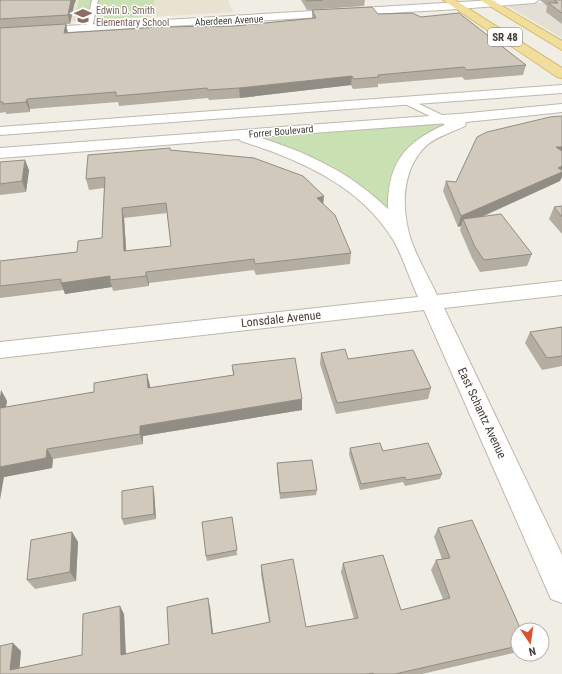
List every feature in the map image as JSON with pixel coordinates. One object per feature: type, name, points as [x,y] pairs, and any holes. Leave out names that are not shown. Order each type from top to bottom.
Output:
[{"type":"main road","name":"SR 48","points":[[488,2],[562,46]]},
{"type":"main road","name":"SR 48","points":[[453,3],[562,74]]},
{"type":"street","name":"Aberdeen Avenue","points":[[0,33],[453,3],[534,0]]},
{"type":"street","name":"Forrer Boulevard","points":[[0,131],[562,89]]},
{"type":"street","name":"East Schantz Avenue","points":[[401,238],[396,213],[396,190],[401,170],[409,156],[422,142],[447,123],[470,117],[562,108]]},
{"type":"street","name":"East Schantz Avenue","points":[[207,116],[237,135],[280,149],[328,170],[354,187],[380,211],[401,238],[562,588]]},
{"type":"street","name":"Forrer Boulevard","points":[[0,152],[237,135],[447,123]]},
{"type":"street","name":"Lonsdale Avenue","points":[[0,350],[562,288]]},
{"type":"lane","points":[[89,28],[95,0]]},
{"type":"lane","points":[[406,101],[447,123]]},
{"type":"shaded area","name":"Edwin D. Smith Elementary School","points":[[0,0],[228,0],[233,12],[0,26]]},
{"type":"shaded area","points":[[527,3],[562,3],[562,38],[508,6]]},
{"type":"green space","points":[[79,0],[154,0],[154,16],[74,21]]},
{"type":"green space","points":[[443,119],[452,127],[409,157],[397,224],[354,187],[237,135]]},
{"type":"building","points":[[0,0],[71,0],[68,15],[0,19]]},
{"type":"building","points":[[554,0],[562,0],[562,13],[548,3],[558,3]]},
{"type":"building","points":[[372,7],[378,14],[412,13],[421,17],[459,13],[526,65],[467,70],[464,67],[378,75],[379,77],[354,79],[352,76],[239,88],[208,90],[207,88],[116,96],[116,92],[27,99],[26,102],[3,104],[3,102],[0,102],[0,28],[66,24],[64,33],[160,27],[234,26],[316,18],[312,10]]},
{"type":"building","points":[[562,116],[562,147],[556,147],[562,151],[562,166],[558,168],[562,170],[562,172],[461,216],[446,181],[456,182],[477,137],[487,132],[550,117]]},
{"type":"building","points":[[170,148],[170,150],[254,158],[303,176],[324,196],[317,198],[335,215],[351,253],[255,264],[254,259],[146,272],[146,276],[110,280],[110,276],[61,283],[61,279],[0,286],[0,261],[77,252],[78,241],[102,238],[105,177],[86,179],[88,155]],"holes":[[[166,203],[171,246],[124,251],[122,208]]]},
{"type":"building","points":[[25,160],[22,181],[0,184],[0,162]]},
{"type":"building","points":[[562,206],[562,217],[554,207]]},
{"type":"building","points":[[501,214],[532,254],[484,260],[475,247],[463,219]]},
{"type":"building","points":[[562,327],[562,356],[547,358],[530,332]]},
{"type":"building","points":[[345,349],[348,359],[413,350],[431,388],[337,403],[321,353]]},
{"type":"building","points":[[295,358],[302,399],[140,426],[140,434],[47,449],[46,458],[0,467],[0,408],[94,392],[94,383],[147,374],[148,388],[234,375],[232,365]]},
{"type":"building","points":[[380,443],[383,451],[428,443],[442,474],[406,480],[405,477],[361,484],[350,448]]},
{"type":"building","points":[[312,460],[317,490],[280,493],[277,463]]},
{"type":"building","points":[[153,486],[154,514],[122,519],[122,491]]},
{"type":"building","points":[[232,517],[237,550],[206,556],[202,522]]},
{"type":"building","points":[[472,520],[517,622],[510,622],[510,648],[395,674],[0,674],[0,646],[13,643],[10,670],[82,655],[83,614],[120,606],[121,655],[169,644],[167,607],[208,598],[212,634],[270,622],[261,565],[293,559],[306,627],[358,618],[343,563],[383,555],[401,610],[450,598],[436,560],[450,558],[438,528]]},
{"type":"building","points":[[72,532],[70,572],[27,580],[31,540]]},
{"type":"place","name":"Edwin D. Smith Elementary School","points":[[83,16]]}]
